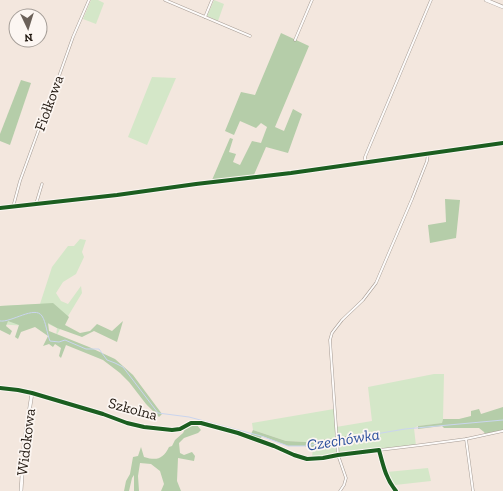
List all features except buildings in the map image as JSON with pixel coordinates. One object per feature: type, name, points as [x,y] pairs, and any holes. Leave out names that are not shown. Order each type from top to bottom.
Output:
[{"type":"street","name":"Fiołkowa","points":[[13,207],[20,182],[54,88],[89,0]]},
{"type":"street","points":[[165,0],[250,36]]},
{"type":"street","points":[[205,17],[212,0]]},
{"type":"street","points":[[295,40],[312,0]]},
{"type":"street","points":[[364,163],[365,157],[431,0]]},
{"type":"street","points":[[486,0],[503,7]]},
{"type":"street","points":[[0,208],[258,177],[503,143]]},
{"type":"street","points":[[340,491],[346,478],[338,455],[330,337],[334,329],[363,300],[376,283],[428,161],[428,153]]},
{"type":"street","points":[[36,204],[42,184]]},
{"type":"street","name":"Szkolna","points":[[0,388],[32,393],[144,427],[172,430],[180,429],[191,423],[200,423],[238,433],[307,459],[466,439],[503,431]]},
{"type":"street","name":"Widokowa","points":[[21,491],[24,445],[32,393]]},
{"type":"street","points":[[466,439],[473,491]]},
{"type":"street","points":[[379,450],[386,476],[396,491]]},
{"type":"green space","points":[[91,0],[98,0],[104,3],[96,24],[83,19]]},
{"type":"green space","points":[[214,0],[224,4],[218,21],[207,16]]},
{"type":"green space","points":[[281,33],[309,46],[275,127],[284,131],[293,109],[302,114],[288,153],[266,147],[253,177],[212,180],[230,138],[233,139],[229,152],[236,154],[233,162],[240,165],[252,141],[261,143],[267,127],[261,123],[256,128],[240,121],[234,135],[225,131],[241,92],[255,95]]},
{"type":"green space","points":[[152,77],[176,78],[147,145],[128,137]]},
{"type":"green space","points":[[21,80],[31,83],[10,145],[0,141],[0,134]]},
{"type":"green space","points":[[445,199],[460,200],[456,238],[430,243],[428,225],[446,222]]},
{"type":"green space","points":[[80,239],[86,240],[82,252],[84,257],[76,274],[63,282],[56,293],[61,301],[68,304],[81,286],[82,293],[56,336],[57,328],[35,318],[34,326],[0,324],[0,306],[40,304],[52,267],[68,246],[74,246]]},
{"type":"green space","points":[[53,303],[69,317],[65,325],[80,333],[90,331],[97,324],[112,331],[123,321],[117,342],[94,331],[82,337],[48,323],[49,331],[115,359],[133,375],[162,414],[159,417],[146,404],[129,382],[103,360],[66,345],[61,358],[59,356],[61,348],[55,344],[53,347],[49,344],[43,346],[48,336],[35,327],[21,332],[18,339],[15,337],[19,325],[8,321],[6,326],[12,331],[10,335],[0,330],[0,306]]},
{"type":"green space","points":[[434,374],[444,374],[442,423],[418,426],[414,428],[416,446],[378,449],[312,458],[313,447],[375,438],[375,432],[306,442],[286,441],[253,430],[252,423],[334,409],[336,427],[372,421],[368,387]]},
{"type":"green space","points":[[503,407],[503,430],[485,434],[479,428],[444,428],[442,426],[418,429],[418,426],[442,423],[443,419],[459,419],[471,416],[471,411],[479,409],[481,414]]},
{"type":"green space","points":[[191,424],[196,424],[201,430],[198,433],[184,438],[179,443],[180,453],[184,455],[192,452],[195,456],[194,461],[178,458],[177,481],[181,491],[161,491],[164,484],[160,471],[151,464],[140,463],[138,476],[139,491],[134,491],[134,475],[129,491],[124,491],[126,481],[130,474],[133,457],[138,456],[141,447],[144,457],[153,459],[159,458],[169,447],[172,446],[186,427]]},
{"type":"green space","points":[[253,430],[286,441],[306,442],[375,432],[376,438],[313,447],[288,446],[262,436],[260,440],[250,436]]},
{"type":"green space","points":[[428,468],[431,481],[395,485],[387,472]]},
{"type":"waterway","name":"Czechówka","points":[[0,321],[10,320],[29,313],[39,313],[42,316],[50,341],[59,342],[65,340],[86,349],[99,349],[107,360],[123,367],[158,413],[189,417],[261,436],[288,446],[305,446],[405,429],[503,420]]},
{"type":"cycle path","points":[[0,208],[291,173],[503,143]]},
{"type":"cycle path","points":[[0,388],[32,393],[144,427],[172,430],[180,429],[191,423],[201,423],[238,433],[307,459],[379,450],[387,477],[396,491]]}]
